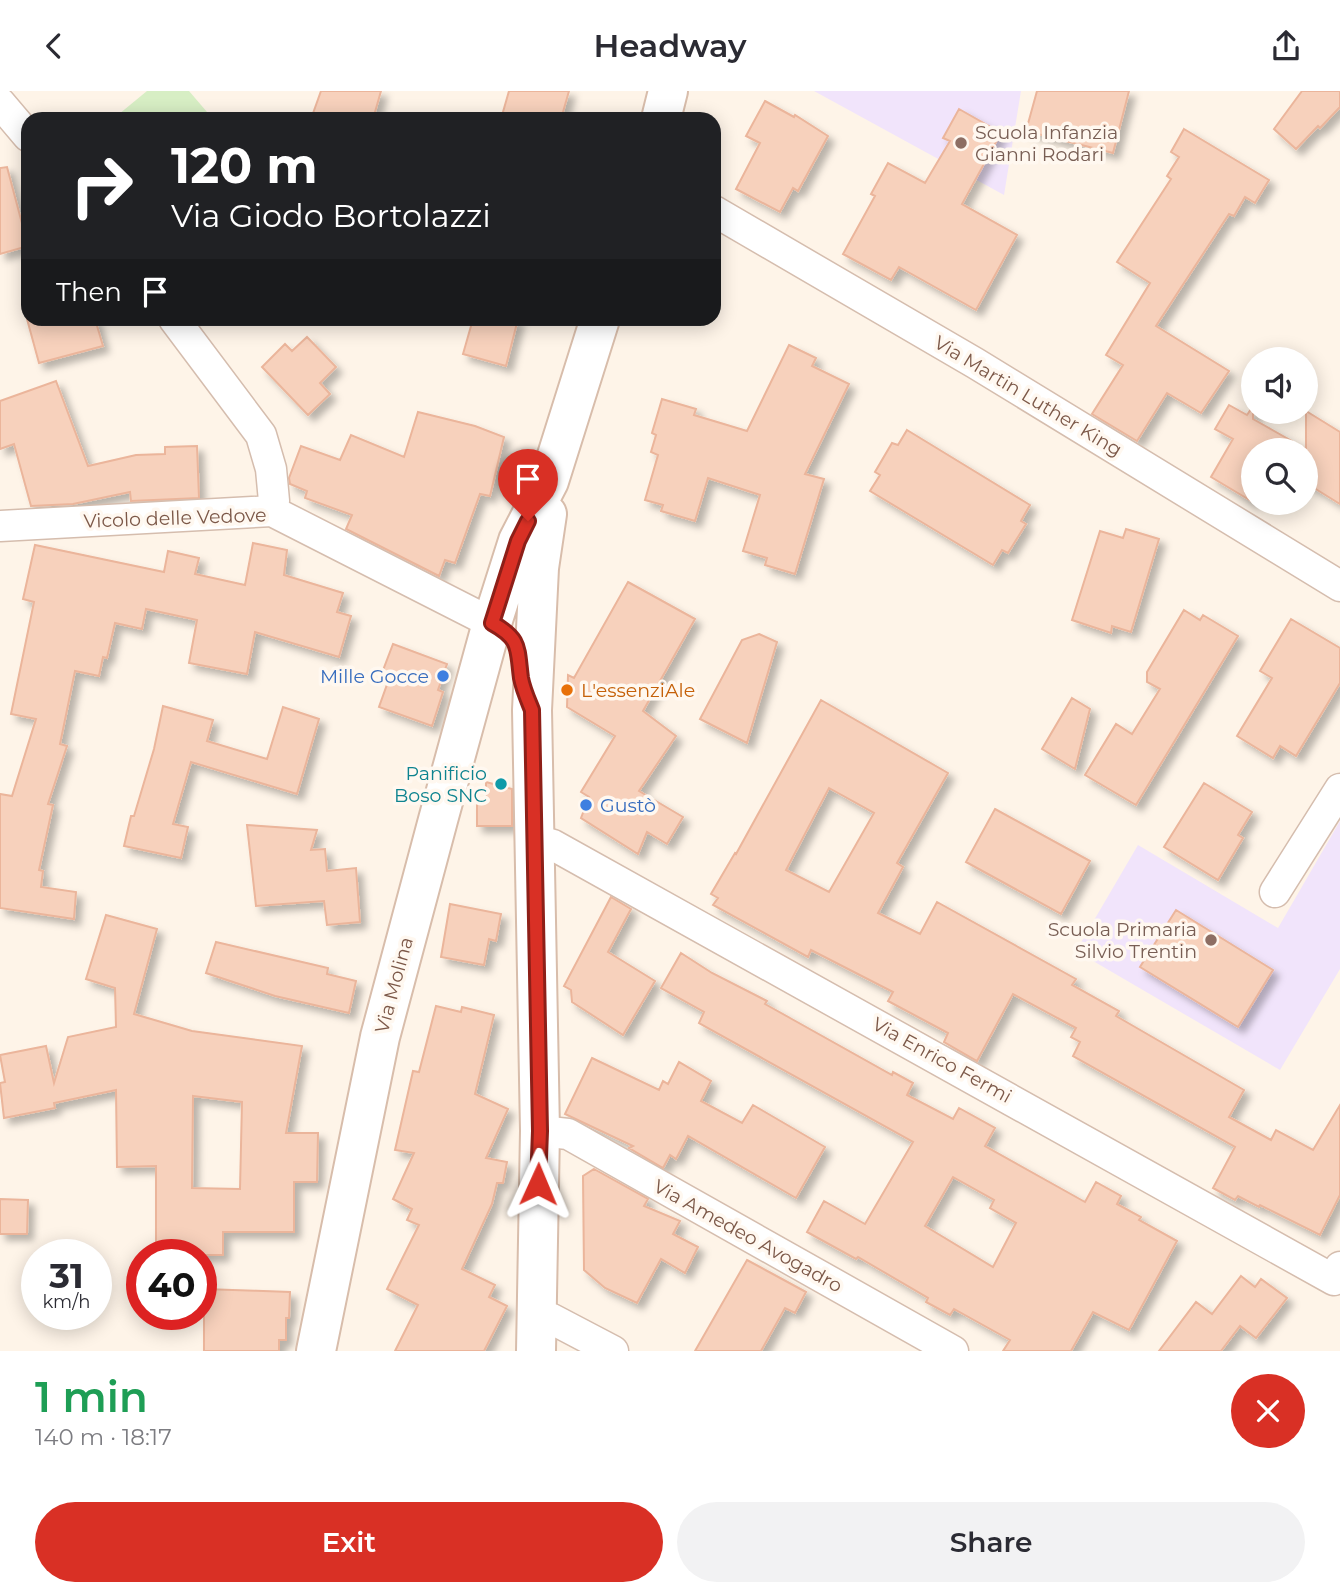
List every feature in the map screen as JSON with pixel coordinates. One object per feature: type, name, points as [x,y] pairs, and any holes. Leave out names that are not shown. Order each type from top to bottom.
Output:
[{"type":"street","points":[[663,112],[668,91]]},
{"type":"street","points":[[0,103],[21,128]]},
{"type":"street","name":"Via Martin Luther King","points":[[721,215],[975,363],[1340,586]]},
{"type":"street","points":[[179,326],[261,435],[271,468],[274,501],[272,511]]},
{"type":"street","points":[[536,1333],[540,1131],[532,710],[538,568],[548,514],[549,481],[598,326]]},
{"type":"street","name":"Via Molina","points":[[316,1351],[380,1037],[492,623],[518,541],[549,481]]},
{"type":"street","name":"Vicolo delle Vedove","points":[[0,526],[272,511],[492,623]]},
{"type":"street","points":[[492,623],[509,632],[519,646],[522,682],[532,710]]},
{"type":"street","points":[[1275,892],[1340,789]]},
{"type":"street","name":"Via Enrico Fermi","points":[[535,840],[554,845],[1334,1280],[1340,1268]]},
{"type":"street","name":"Via Amedeo Avogadro","points":[[540,1131],[568,1135],[953,1351]]},
{"type":"street","points":[[536,1333],[552,1319],[614,1351]]},
{"type":"shaded area","name":"Scuola Infanzia Gianni Rodari","points":[[814,91],[1021,91],[1004,195]]},
{"type":"shaded area","name":"Scuola Primaria Silvio Trentin","points":[[1340,821],[1340,969],[1280,1070],[1076,951],[1138,845],[1278,928]]},
{"type":"green space","points":[[147,91],[189,91],[207,112],[122,112]]},
{"type":"building","points":[[321,91],[381,91],[375,112],[314,112]]},
{"type":"building","points":[[509,91],[569,91],[563,112],[503,112]]},
{"type":"building","points":[[1037,91],[1129,91],[1113,153],[1026,131]]},
{"type":"building","points":[[1302,91],[1340,91],[1340,107],[1296,149],[1274,129]]},
{"type":"building","points":[[765,101],[794,117],[795,115],[828,136],[798,191],[793,188],[780,212],[736,189],[760,143],[746,136]]},
{"type":"building","points":[[959,109],[1001,133],[962,204],[1017,235],[976,310],[899,267],[891,280],[843,254],[875,196],[871,194],[888,163],[925,183],[950,141],[943,138]]},
{"type":"building","points":[[1184,129],[1269,180],[1255,203],[1245,197],[1234,216],[1229,214],[1156,326],[1229,371],[1201,413],[1167,393],[1137,441],[1092,414],[1123,365],[1106,355],[1150,283],[1117,262],[1171,179],[1167,176],[1179,157],[1171,152]]},
{"type":"building","points":[[7,167],[21,220],[21,248],[0,254],[0,168]]},
{"type":"building","points":[[29,326],[97,326],[103,346],[39,363]]},
{"type":"building","points":[[471,326],[516,326],[506,366],[463,354]]},
{"type":"building","points":[[307,337],[336,367],[320,383],[330,394],[308,415],[262,367],[285,344],[292,351]]},
{"type":"building","points":[[789,345],[816,358],[812,366],[849,384],[805,474],[824,479],[795,574],[765,565],[767,558],[743,551],[760,495],[708,478],[695,521],[661,511],[663,505],[645,500],[658,455],[651,452],[656,435],[652,433],[662,399],[696,409],[694,415],[747,431]]},
{"type":"building","points":[[56,381],[88,466],[136,455],[165,454],[165,447],[197,446],[199,498],[131,501],[130,492],[73,504],[31,506],[14,444],[0,449],[0,401]]},
{"type":"building","points":[[1229,405],[1241,412],[1241,424],[1262,424],[1287,438],[1241,438],[1241,495],[1211,477],[1233,439],[1215,429]]},
{"type":"building","points":[[418,412],[475,426],[504,437],[490,496],[480,494],[455,563],[445,560],[439,576],[346,529],[352,515],[305,498],[307,491],[290,484],[289,478],[301,446],[340,460],[351,435],[404,457]]},
{"type":"building","points":[[1318,418],[1340,432],[1340,504],[1318,490],[1318,438],[1306,438],[1306,424],[1318,424]]},
{"type":"building","points":[[907,430],[1030,505],[1021,521],[1026,524],[1008,553],[1002,550],[993,565],[870,491],[880,475],[875,472],[892,443],[898,445]]},
{"type":"building","points":[[1126,529],[1159,539],[1131,632],[1112,626],[1111,633],[1072,620],[1100,531],[1123,538]]},
{"type":"building","points":[[253,543],[287,550],[284,575],[343,593],[337,612],[351,616],[339,657],[255,632],[247,674],[189,663],[197,620],[146,609],[142,629],[115,623],[107,658],[103,657],[99,676],[75,671],[60,744],[67,746],[48,804],[53,805],[39,870],[43,871],[41,887],[76,892],[74,919],[0,908],[0,794],[12,796],[36,719],[11,714],[34,602],[23,599],[35,545],[164,572],[168,551],[199,558],[195,574],[245,585]]},
{"type":"building","points":[[628,582],[695,619],[643,711],[676,736],[639,791],[683,817],[667,844],[647,832],[638,854],[581,818],[589,797],[581,792],[615,736],[567,707],[568,675],[574,678]]},
{"type":"building","points":[[1184,610],[1200,620],[1203,615],[1238,636],[1136,805],[1085,775],[1116,724],[1132,734],[1160,689],[1147,682],[1147,672]]},
{"type":"building","points":[[1291,619],[1340,648],[1340,683],[1296,756],[1280,746],[1273,758],[1237,736],[1272,678],[1260,671]]},
{"type":"building","points":[[759,634],[777,642],[747,743],[700,719],[742,640]]},
{"type":"building","points":[[393,644],[447,664],[438,690],[443,692],[432,726],[379,707],[390,676],[382,673]]},
{"type":"building","points":[[1072,698],[1090,709],[1075,769],[1042,749]]},
{"type":"building","points":[[821,700],[948,773],[897,863],[903,867],[878,913],[920,934],[937,902],[1076,979],[1072,985],[1119,1011],[1116,1016],[1244,1090],[1229,1117],[1271,1140],[1276,1130],[1313,1150],[1340,1105],[1340,1195],[1320,1235],[1260,1205],[1259,1207],[1238,1196],[1235,1200],[1213,1188],[1235,1147],[1073,1056],[1080,1042],[1071,1037],[1076,1028],[1013,994],[977,1061],[944,1042],[948,1033],[888,1001],[893,992],[811,950],[808,957],[713,905],[718,898],[711,894]],"holes":[[[829,788],[874,813],[829,892],[786,870]]]},
{"type":"building","points":[[163,706],[213,720],[207,741],[267,759],[283,707],[319,719],[297,794],[191,762],[173,824],[188,827],[181,858],[124,846],[131,816],[134,816],[154,749]]},
{"type":"building","name":"Panificio Boso SNC","points":[[486,782],[512,789],[512,826],[477,826],[477,801],[486,801]]},
{"type":"building","points":[[1204,783],[1252,812],[1238,835],[1243,838],[1218,880],[1164,847]]},
{"type":"building","points":[[995,809],[1090,861],[1061,914],[966,862]]},
{"type":"building","points":[[247,825],[317,830],[311,850],[325,849],[327,871],[356,868],[360,922],[327,925],[324,901],[256,906]]},
{"type":"building","points":[[611,897],[631,909],[608,952],[655,981],[623,1035],[572,1002],[571,990],[564,986]]},
{"type":"building","points":[[450,904],[501,914],[496,941],[489,939],[484,965],[441,957]]},
{"type":"building","points":[[1176,910],[1273,970],[1238,1027],[1140,967]]},
{"type":"building","points":[[106,915],[157,929],[134,1014],[192,1031],[302,1046],[286,1133],[318,1133],[317,1182],[294,1182],[294,1232],[223,1232],[223,1255],[217,1255],[217,1239],[156,1239],[156,1166],[117,1167],[116,1090],[54,1103],[55,1108],[4,1118],[0,1083],[5,1082],[0,1055],[46,1046],[54,1083],[68,1037],[116,1027],[115,988],[86,979]],"holes":[[[193,1096],[242,1102],[240,1189],[192,1188]]]},
{"type":"building","points":[[216,942],[328,968],[327,974],[356,981],[349,1013],[275,996],[206,973]]},
{"type":"building","points":[[681,953],[712,973],[767,1001],[765,1004],[892,1075],[893,1072],[913,1083],[907,1095],[953,1119],[959,1108],[995,1128],[985,1146],[1085,1202],[1096,1182],[1121,1196],[1117,1204],[1177,1241],[1129,1330],[1093,1312],[1071,1351],[1003,1351],[1010,1340],[954,1309],[950,1315],[926,1302],[928,1298],[858,1257],[856,1259],[807,1232],[824,1201],[865,1224],[913,1142],[699,1023],[704,1012],[661,988]],"holes":[[[953,1177],[994,1200],[990,1208],[1016,1223],[993,1267],[925,1226]]]},
{"type":"building","points":[[436,1006],[461,1012],[462,1007],[494,1015],[475,1094],[508,1109],[486,1158],[507,1162],[503,1183],[497,1183],[492,1204],[462,1269],[495,1285],[489,1297],[507,1306],[484,1351],[395,1351],[418,1305],[387,1289],[419,1225],[407,1220],[412,1209],[393,1199],[414,1153],[395,1150],[413,1071],[419,1072]]},
{"type":"building","points":[[592,1058],[659,1090],[663,1081],[668,1084],[679,1062],[711,1081],[701,1101],[742,1123],[753,1105],[825,1147],[796,1198],[688,1136],[676,1159],[670,1155],[663,1168],[629,1148],[633,1146],[565,1114]]},
{"type":"building","points":[[594,1169],[648,1199],[644,1206],[680,1221],[673,1234],[698,1247],[685,1273],[661,1259],[637,1303],[605,1288],[584,1270],[583,1176]]},
{"type":"building","points":[[0,1199],[28,1200],[27,1234],[0,1234]]},
{"type":"building","points":[[747,1260],[806,1292],[795,1313],[785,1308],[761,1351],[695,1351]]},
{"type":"building","points":[[1241,1276],[1255,1287],[1261,1279],[1287,1298],[1256,1338],[1240,1326],[1221,1351],[1159,1351],[1196,1302],[1212,1314]]},
{"type":"building","points":[[217,1289],[290,1292],[286,1340],[279,1340],[279,1351],[204,1351],[204,1330],[217,1330]]},
{"type":"place","name":"Scuola Infanzia Gianni Rodari","points":[[961,143]]},
{"type":"place","name":"Mille Gocce","points":[[443,676]]},
{"type":"place","name":"L'essenziAle","points":[[567,690]]},
{"type":"place","name":"Panificio Boso SNC","points":[[501,784]]},
{"type":"place","name":"Gustò","points":[[586,805]]},
{"type":"place","name":"Scuola Primaria Silvio Trentin","points":[[1211,940]]},
{"type":"route","points":[[528,521],[518,541],[492,623],[509,632],[519,646],[522,682],[532,710],[540,1131],[538,1184]]}]
